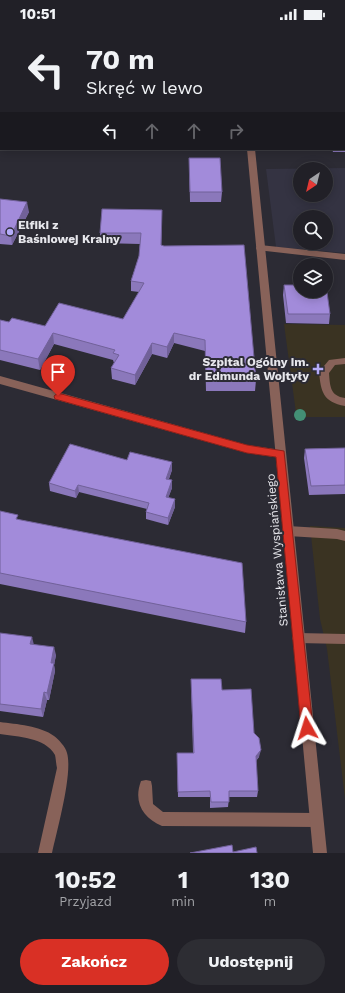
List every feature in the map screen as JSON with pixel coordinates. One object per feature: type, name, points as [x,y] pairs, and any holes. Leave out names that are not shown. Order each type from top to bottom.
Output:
[{"type":"street","name":"Stanisława Wyspiańskiego","points":[[251,150],[320,853]]},
{"type":"street","points":[[260,248],[345,257]]},
{"type":"street","points":[[345,361],[332,362],[324,372],[326,391],[331,398],[345,402]]},
{"type":"street","points":[[0,380],[247,449],[281,454]]},
{"type":"street","points":[[288,531],[337,534],[345,536]]},
{"type":"street","points":[[298,638],[345,639]]},
{"type":"street","points":[[0,728],[30,733],[49,740],[61,753],[63,768],[45,853]]},
{"type":"street","points":[[146,786],[146,807],[152,814],[162,819],[316,820]]},
{"type":"shaded area","points":[[333,168],[345,168],[345,253],[310,250],[333,250],[333,210],[293,210],[293,248],[276,247],[266,169],[293,169],[293,202],[333,202]]},
{"type":"shaded area","name":"Szpital Ogólny im. dr Edmunda Wojtyły","points":[[284,324],[345,325],[345,417],[304,417],[303,413],[296,413]]},
{"type":"shaded area","points":[[310,526],[345,528],[345,799],[327,649],[320,619]]},
{"type":"building","points":[[189,158],[220,158],[222,192],[190,192]]},
{"type":"building","points":[[0,199],[27,202],[11,236],[0,234]]},
{"type":"building","points":[[102,209],[162,210],[161,245],[164,246],[244,245],[256,380],[206,380],[205,340],[174,333],[167,347],[152,343],[135,375],[111,368],[119,355],[113,353],[115,350],[53,333],[38,359],[0,350],[0,320],[9,322],[12,318],[45,326],[59,303],[123,319],[144,283],[131,281],[139,256],[141,233],[100,233]]},
{"type":"building","points":[[284,285],[293,285],[293,298],[328,298],[330,314],[288,314]]},
{"type":"building","points":[[70,444],[127,460],[130,452],[172,462],[166,479],[172,480],[166,497],[175,499],[168,518],[146,512],[149,503],[78,485],[75,491],[49,483]]},
{"type":"building","points":[[345,448],[345,485],[311,486],[305,449]]},
{"type":"building","points":[[0,511],[18,515],[16,519],[242,563],[246,622],[0,573]]},
{"type":"building","points":[[0,633],[32,637],[30,644],[54,647],[51,663],[54,663],[47,693],[44,692],[41,709],[0,704]]},
{"type":"building","points":[[191,679],[221,679],[222,690],[251,689],[254,733],[259,738],[261,750],[256,756],[258,791],[229,791],[229,802],[211,802],[210,791],[178,792],[177,753],[194,753]]},
{"type":"building","points":[[232,845],[233,852],[256,847],[257,853],[190,853]]},
{"type":"place","name":"Elfiki z Baśniowej Krainy","points":[[10,232]]},
{"type":"place","name":"Szpital Ogólny im. dr Edmunda Wojtyły","points":[[318,369]]},
{"type":"route","points":[[58,396],[247,449],[281,454],[307,728]]}]
